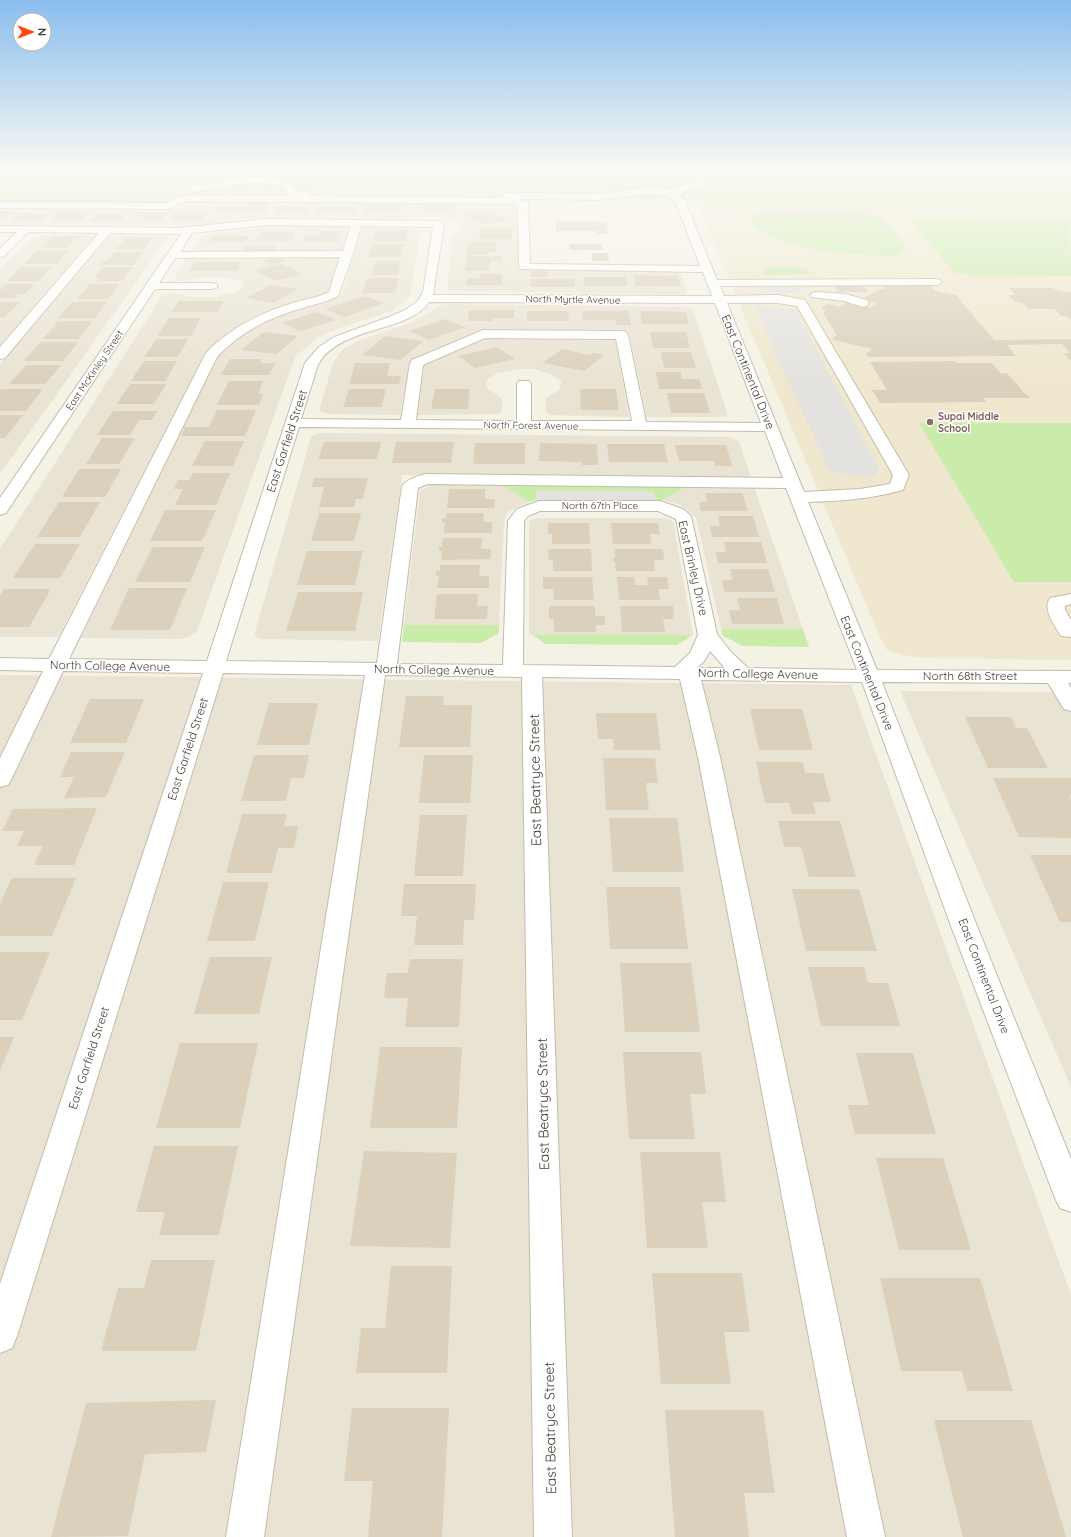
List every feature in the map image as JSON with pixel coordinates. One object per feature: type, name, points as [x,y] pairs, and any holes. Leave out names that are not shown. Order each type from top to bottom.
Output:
[{"type":"street","points":[[0,254],[14,241]]},
{"type":"street","points":[[0,355],[98,241]]},
{"type":"street","name":"East McKinley Street","points":[[0,510],[182,241]]},
{"type":"street","points":[[0,780],[211,356],[225,341],[259,320],[334,294],[352,241]]},
{"type":"street","points":[[427,298],[437,241]]},
{"type":"street","points":[[524,241],[525,267],[707,269]]},
{"type":"street","name":"East Continental Drive","points":[[696,241],[869,676],[964,926],[1071,1198]]},
{"type":"street","points":[[172,255],[348,254]]},
{"type":"street","points":[[712,283],[936,282]]},
{"type":"street","points":[[151,286],[212,286]]},
{"type":"street","points":[[790,301],[802,295],[822,295],[845,298],[863,303]]},
{"type":"street","name":"North Myrtle Avenue","points":[[427,298],[778,299],[790,301]]},
{"type":"street","name":"East Garfield Street","points":[[0,1336],[312,363],[320,352],[342,337],[406,314],[420,306],[427,298]]},
{"type":"street","points":[[245,1537],[410,486],[426,479],[794,490],[851,496],[878,493],[897,487],[901,475],[804,306],[801,303],[790,301]]},
{"type":"street","points":[[408,424],[417,362],[483,334],[622,335],[640,426]]},
{"type":"street","points":[[524,384],[524,425]]},
{"type":"street","name":"North Forest Avenue","points":[[293,423],[769,427]]},
{"type":"street","name":"North 67th Place","points":[[530,508],[549,505],[650,505],[670,508]]},
{"type":"street","name":"East Beatryce Street","points":[[530,508],[518,516],[516,521],[553,1537]]},
{"type":"street","name":"East Brinley Drive","points":[[670,508],[683,516],[686,521],[708,635],[724,656],[742,674]]},
{"type":"street","points":[[1068,632],[1056,610],[1056,602],[1071,599]]},
{"type":"street","points":[[708,635],[698,656],[685,673],[709,758],[866,1537]]},
{"type":"street","name":"North College Avenue","points":[[0,664],[869,676]]},
{"type":"street","name":"North 68th Street","points":[[869,676],[1063,677]]},
{"type":"street","points":[[1063,677],[1071,705]]},
{"type":"shaded area","points":[[29,241],[91,241],[0,345],[0,270]]},
{"type":"shaded area","points":[[104,241],[165,241],[0,474],[0,364]]},
{"type":"shaded area","points":[[199,241],[345,241],[342,250],[335,252],[191,253]]},
{"type":"shaded area","points":[[358,241],[419,241],[410,296],[403,303],[391,311],[339,328],[317,338],[295,357],[197,631],[190,636],[180,639],[81,638],[218,356],[233,342],[252,328],[279,315],[342,294]]},
{"type":"shaded area","points":[[452,241],[518,241],[519,269],[680,271],[687,292],[679,294],[450,291],[447,289]]},
{"type":"shaded area","name":"Supai Middle School","points":[[713,241],[1071,241],[1071,660],[928,658],[902,655],[887,650],[878,633]]},
{"type":"shaded area","points":[[334,256],[340,258],[329,292],[324,295],[268,312],[253,319],[218,340],[203,356],[58,637],[0,637],[0,549],[162,296],[173,293],[198,298],[215,297],[236,292],[243,287],[241,281],[222,277],[204,277],[184,281],[175,281],[174,279],[188,257]]},
{"type":"shaded area","points":[[762,287],[803,287],[807,293],[765,293]]},
{"type":"shaded area","points":[[445,304],[690,307],[693,310],[728,415],[720,417],[647,417],[629,333],[480,331],[418,357],[409,363],[400,415],[329,414],[319,411],[333,363],[342,350],[358,341],[410,323]]},
{"type":"shaded area","points":[[754,305],[766,308],[795,309],[880,471],[870,477],[843,475],[829,470]]},
{"type":"shaded area","points":[[486,337],[615,338],[629,417],[549,415],[546,411],[546,398],[559,390],[561,381],[551,374],[533,369],[497,373],[487,380],[486,387],[502,399],[502,411],[499,414],[418,415],[425,362]]},
{"type":"shaded area","points":[[315,434],[730,437],[739,442],[751,478],[402,475],[378,641],[257,638],[255,632],[311,437]]},
{"type":"shaded area","points":[[435,484],[502,485],[529,502],[508,512],[504,521],[499,625],[404,625],[420,491]]},
{"type":"shaded area","points":[[686,487],[754,487],[803,629],[721,629],[696,517],[681,505],[662,500]]},
{"type":"shaded area","points":[[536,491],[653,491],[655,500],[536,500]]},
{"type":"shaded area","points":[[536,518],[665,518],[673,521],[693,635],[532,635],[529,633],[529,521]]},
{"type":"shaded area","points":[[0,675],[851,685],[1071,1295],[1071,1537],[0,1537]]},
{"type":"shaded area","points":[[900,691],[1071,692],[1071,1087]]},
{"type":"green space","points":[[784,241],[901,241],[907,248],[897,256],[839,252]]},
{"type":"green space","points":[[927,241],[1070,241],[1071,276],[964,275],[955,273]]},
{"type":"green space","points":[[763,268],[806,268],[811,274],[766,275]]},
{"type":"green space","points":[[919,423],[1071,423],[1071,582],[1014,582]]},
{"type":"green space","points":[[502,485],[686,487],[662,500],[655,500],[653,491],[537,491],[536,500],[529,502]]},
{"type":"green space","points":[[404,625],[499,625],[499,633],[481,643],[402,642]]},
{"type":"green space","points":[[721,629],[803,629],[809,647],[743,646],[723,636]]},
{"type":"green space","points":[[532,635],[693,635],[677,645],[546,644]]},
{"type":"building","points":[[47,241],[74,241],[67,248],[40,248]]},
{"type":"building","points":[[124,241],[150,241],[144,249],[116,249]]},
{"type":"building","points":[[211,241],[246,241],[245,242],[210,242]]},
{"type":"building","points":[[468,242],[497,242],[496,252],[489,252],[488,255],[466,255]]},
{"type":"building","points":[[372,244],[404,244],[400,257],[368,257]]},
{"type":"building","points":[[569,244],[602,244],[603,250],[570,250]]},
{"type":"building","points":[[246,246],[276,246],[274,251],[243,251]]},
{"type":"building","points":[[37,251],[69,251],[57,264],[24,264]]},
{"type":"building","points":[[115,252],[144,252],[133,265],[99,265],[102,261],[107,261]]},
{"type":"building","points":[[591,253],[608,253],[609,261],[592,261]]},
{"type":"building","points":[[467,256],[502,256],[501,261],[490,261],[489,271],[465,271]]},
{"type":"building","points":[[277,257],[286,261],[271,265],[262,261]]},
{"type":"building","points":[[376,261],[401,261],[398,275],[372,275]]},
{"type":"building","points":[[195,262],[242,262],[237,271],[189,271]]},
{"type":"building","points":[[282,264],[303,274],[275,281],[255,270]]},
{"type":"building","points":[[21,267],[52,267],[38,281],[7,281]]},
{"type":"building","points":[[103,267],[133,267],[122,281],[97,281],[100,278],[94,278]]},
{"type":"building","points":[[532,271],[548,271],[547,277],[531,277]]},
{"type":"building","points":[[480,274],[502,274],[502,285],[466,285],[467,278],[480,278]]},
{"type":"building","points":[[634,275],[678,276],[681,286],[636,286]]},
{"type":"building","points":[[583,277],[626,277],[628,286],[584,286]]},
{"type":"building","points":[[367,278],[399,278],[395,293],[362,293]]},
{"type":"building","points":[[531,279],[574,279],[575,287],[531,287]]},
{"type":"building","points":[[6,284],[34,284],[25,294],[18,294],[14,298],[0,298],[0,290]]},
{"type":"building","points":[[90,284],[120,284],[108,299],[77,299]]},
{"type":"building","points":[[271,285],[298,289],[273,303],[246,298]]},
{"type":"building","points":[[834,286],[864,286],[868,292],[838,292]]},
{"type":"building","points":[[883,286],[930,286],[935,291],[956,295],[994,340],[1071,339],[1071,361],[1064,353],[1070,353],[1062,344],[1007,345],[1016,356],[868,357],[866,354],[872,349],[834,340],[833,338],[837,336],[823,312],[825,312],[822,307],[828,304],[840,307],[848,302],[870,308],[878,303],[862,299],[880,289],[885,289]]},
{"type":"building","points":[[1009,288],[1053,288],[1063,292],[1071,292],[1071,320],[1067,316],[1061,316],[1055,309],[1029,309],[1021,302],[1015,302],[1009,295],[1016,295]]},
{"type":"building","points":[[365,296],[384,303],[344,317],[325,309]]},
{"type":"building","points":[[179,301],[224,301],[217,312],[171,312]]},
{"type":"building","points":[[0,302],[20,302],[5,317],[0,317]]},
{"type":"building","points":[[72,302],[107,302],[95,318],[58,318]]},
{"type":"building","points":[[469,310],[514,310],[514,318],[493,318],[492,321],[468,321]]},
{"type":"building","points":[[527,311],[568,311],[569,321],[527,321]]},
{"type":"building","points":[[582,311],[628,311],[631,325],[617,325],[616,320],[583,320]]},
{"type":"building","points":[[640,311],[686,312],[689,324],[642,324]]},
{"type":"building","points":[[316,312],[336,320],[301,331],[282,323]]},
{"type":"building","points":[[169,318],[201,318],[191,336],[157,336]]},
{"type":"building","points":[[445,319],[465,327],[429,340],[409,331]]},
{"type":"building","points":[[58,321],[92,321],[79,339],[43,339]]},
{"type":"building","points":[[264,332],[298,336],[277,354],[241,350]]},
{"type":"building","points":[[650,332],[686,332],[690,348],[653,348]]},
{"type":"building","points":[[385,336],[423,341],[401,360],[362,355]]},
{"type":"building","points":[[157,339],[189,339],[177,357],[144,357]]},
{"type":"building","points":[[40,342],[78,342],[63,361],[24,361]]},
{"type":"building","points":[[497,347],[515,359],[475,368],[458,356]]},
{"type":"building","points":[[562,349],[590,355],[593,353],[604,355],[584,371],[543,363]]},
{"type":"building","points":[[661,352],[691,352],[696,368],[664,368]]},
{"type":"building","points":[[230,359],[262,359],[260,363],[275,363],[269,375],[221,375]]},
{"type":"building","points":[[144,361],[177,361],[165,381],[131,381]]},
{"type":"building","points":[[955,361],[956,363],[992,363],[1001,374],[1007,373],[1030,398],[983,398],[986,402],[880,403],[872,390],[887,390],[870,362]]},
{"type":"building","points":[[355,363],[390,363],[387,376],[401,376],[399,384],[349,384]]},
{"type":"building","points":[[26,365],[61,365],[45,384],[9,384]]},
{"type":"building","points":[[656,372],[681,372],[682,379],[699,379],[702,389],[659,389]]},
{"type":"building","points":[[229,381],[263,381],[258,394],[263,394],[259,405],[217,405]]},
{"type":"building","points":[[130,384],[166,384],[154,404],[117,404]]},
{"type":"building","points":[[2,389],[43,389],[26,411],[0,411],[0,391]]},
{"type":"building","points":[[349,389],[386,389],[381,407],[343,407]]},
{"type":"building","points":[[435,389],[470,389],[468,409],[431,409]]},
{"type":"building","points":[[580,389],[616,389],[619,410],[581,410]]},
{"type":"building","points":[[667,393],[704,393],[710,413],[671,413]]},
{"type":"building","points":[[217,410],[256,410],[245,436],[181,436],[185,427],[209,427]]},
{"type":"building","points":[[113,411],[157,411],[152,420],[139,420],[130,435],[97,435]]},
{"type":"building","points":[[0,415],[23,415],[5,438],[0,438]]},
{"type":"building","points":[[102,438],[135,438],[119,464],[86,464]]},
{"type":"building","points":[[205,441],[244,441],[233,466],[192,466]]},
{"type":"building","points":[[324,442],[381,442],[377,459],[318,459]]},
{"type":"building","points":[[396,442],[454,442],[451,463],[392,463]]},
{"type":"building","points":[[475,443],[525,443],[525,464],[473,464]]},
{"type":"building","points":[[540,443],[597,444],[598,465],[582,465],[581,462],[539,461]]},
{"type":"building","points":[[607,444],[664,444],[668,462],[609,462]]},
{"type":"building","points":[[675,445],[726,445],[732,466],[715,466],[714,461],[679,461]]},
{"type":"building","points":[[79,469],[121,469],[105,497],[62,497]]},
{"type":"building","points":[[193,473],[230,473],[216,505],[175,505],[183,489],[174,489],[178,480],[189,480]]},
{"type":"building","points":[[314,478],[368,478],[363,499],[356,499],[354,507],[319,507],[324,487],[312,487]]},
{"type":"building","points":[[449,489],[485,489],[485,499],[495,499],[494,508],[447,508]]},
{"type":"building","points":[[705,493],[742,493],[748,511],[701,511],[699,502],[707,502]]},
{"type":"building","points":[[59,502],[100,502],[80,537],[37,537]]},
{"type":"building","points":[[165,510],[216,510],[202,541],[150,541]]},
{"type":"building","points":[[319,513],[361,513],[354,541],[311,541]]},
{"type":"building","points":[[446,513],[484,513],[483,522],[492,522],[492,533],[444,533],[445,522],[442,522],[442,518],[446,518]]},
{"type":"building","points":[[718,516],[753,516],[759,537],[712,537],[710,526],[720,526]]},
{"type":"building","points":[[548,523],[589,523],[590,544],[552,544],[552,534],[548,534]]},
{"type":"building","points":[[611,523],[658,523],[660,534],[650,534],[651,544],[613,544]]},
{"type":"building","points":[[443,538],[482,538],[481,549],[491,549],[490,559],[441,560],[442,551],[439,551],[439,547],[442,547]]},
{"type":"building","points":[[724,542],[761,542],[767,563],[718,563],[716,552],[726,552]]},
{"type":"building","points":[[35,544],[80,544],[60,578],[13,578]]},
{"type":"building","points":[[153,547],[205,547],[190,582],[135,582]]},
{"type":"building","points":[[548,549],[591,549],[592,571],[553,571],[553,560],[549,560]]},
{"type":"building","points":[[614,549],[663,549],[664,560],[654,560],[655,571],[616,571],[615,562],[613,562],[613,558],[615,558]]},
{"type":"building","points":[[307,551],[363,551],[355,585],[297,585]]},
{"type":"building","points":[[440,565],[480,565],[479,576],[489,576],[489,588],[437,588],[439,576],[436,576],[436,571],[440,571]]},
{"type":"building","points":[[730,569],[768,569],[775,592],[724,592],[722,580],[733,580]]},
{"type":"building","points":[[543,577],[592,577],[594,600],[554,600],[553,589],[543,589]]},
{"type":"building","points":[[617,577],[634,577],[635,585],[649,585],[647,577],[667,577],[669,589],[658,589],[660,600],[619,600]]},
{"type":"building","points":[[129,588],[187,588],[170,630],[110,630]]},
{"type":"building","points":[[4,589],[51,589],[29,627],[0,627],[0,595]]},
{"type":"building","points":[[298,592],[363,592],[355,631],[286,631]]},
{"type":"building","points":[[437,594],[478,594],[477,606],[488,606],[487,619],[434,619]]},
{"type":"building","points":[[737,598],[777,598],[784,624],[732,624],[729,610],[740,610]]},
{"type":"building","points":[[549,606],[595,606],[595,616],[605,616],[605,625],[596,625],[596,632],[554,632],[554,619],[549,619]]},
{"type":"building","points":[[620,606],[673,606],[674,619],[663,619],[665,632],[622,632]]},
{"type":"building","points":[[406,696],[444,696],[443,705],[472,705],[470,747],[399,747]]},
{"type":"building","points":[[90,699],[144,699],[126,743],[70,743]]},
{"type":"building","points":[[269,703],[318,703],[309,745],[257,745]]},
{"type":"building","points":[[750,709],[802,709],[813,750],[759,750]]},
{"type":"building","points":[[596,713],[656,713],[661,750],[614,750],[613,739],[598,739]]},
{"type":"building","points":[[965,717],[1011,717],[1016,728],[1027,728],[1048,768],[988,768]]},
{"type":"building","points":[[71,752],[125,752],[106,797],[64,798],[74,777],[60,777]]},
{"type":"building","points":[[254,755],[309,755],[304,778],[291,778],[286,801],[241,801]]},
{"type":"building","points":[[424,755],[473,755],[470,803],[419,803]]},
{"type":"building","points":[[603,758],[655,758],[658,783],[646,783],[649,810],[606,810]]},
{"type":"building","points":[[756,762],[803,762],[805,773],[823,773],[831,802],[813,802],[816,814],[792,814],[789,803],[765,803]]},
{"type":"building","points":[[993,778],[1071,778],[1071,795],[1069,795],[1071,800],[1071,838],[1019,837]]},
{"type":"building","points":[[97,808],[74,865],[34,865],[43,846],[17,846],[24,831],[2,831],[13,809]]},
{"type":"building","points":[[242,814],[287,814],[284,826],[298,826],[294,848],[278,848],[272,873],[226,873]]},
{"type":"building","points":[[420,815],[467,815],[463,876],[414,876]]},
{"type":"building","points":[[609,818],[677,818],[684,872],[613,872]]},
{"type":"building","points":[[778,821],[840,821],[856,877],[809,877],[801,847],[784,847]]},
{"type":"building","points":[[1030,855],[1071,855],[1071,922],[1060,922]]},
{"type":"building","points":[[12,878],[76,878],[52,936],[0,936],[0,904]]},
{"type":"building","points":[[223,882],[269,882],[255,941],[207,941]]},
{"type":"building","points":[[404,884],[476,884],[474,920],[464,920],[463,945],[414,945],[417,916],[401,916]]},
{"type":"building","points":[[606,887],[680,887],[688,949],[610,949]]},
{"type":"building","points":[[792,889],[859,889],[877,951],[806,951]]},
{"type":"building","points":[[0,952],[50,952],[22,1020],[0,1020]]},
{"type":"building","points":[[210,957],[272,957],[259,1014],[194,1014]]},
{"type":"building","points":[[410,959],[463,959],[459,1027],[405,1027],[408,998],[384,998],[387,973],[408,973]]},
{"type":"building","points":[[620,963],[691,963],[700,1032],[625,1032]]},
{"type":"building","points":[[808,967],[864,967],[868,983],[888,983],[900,1026],[821,1026]]},
{"type":"building","points":[[0,1037],[14,1037],[0,1071]]},
{"type":"building","points":[[180,1043],[258,1043],[240,1128],[156,1128]]},
{"type":"building","points":[[380,1047],[462,1047],[457,1128],[370,1128]]},
{"type":"building","points":[[623,1052],[701,1052],[706,1094],[690,1094],[695,1139],[629,1139]]},
{"type":"building","points":[[856,1053],[913,1053],[936,1134],[855,1134],[848,1105],[869,1105]]},
{"type":"building","points":[[154,1146],[238,1146],[219,1235],[159,1235],[165,1212],[136,1212]]},
{"type":"building","points":[[364,1151],[457,1153],[450,1248],[350,1246]]},
{"type":"building","points":[[640,1152],[720,1152],[726,1202],[702,1202],[708,1248],[647,1248]]},
{"type":"building","points":[[876,1158],[943,1158],[971,1250],[899,1250]]},
{"type":"building","points":[[151,1260],[215,1260],[196,1351],[101,1351],[118,1288],[144,1288]]},
{"type":"building","points":[[391,1266],[452,1266],[447,1373],[356,1373],[361,1328],[385,1328]]},
{"type":"building","points":[[652,1273],[742,1273],[750,1332],[724,1332],[731,1384],[661,1384]]},
{"type":"building","points":[[880,1278],[980,1278],[1013,1391],[967,1391],[962,1371],[901,1371]]},
{"type":"building","points":[[216,1400],[206,1452],[145,1454],[128,1536],[51,1537],[86,1403]]},
{"type":"building","points":[[352,1408],[449,1408],[442,1537],[368,1537],[373,1481],[344,1481]]},
{"type":"building","points":[[665,1410],[763,1410],[775,1493],[744,1493],[749,1537],[675,1537]]},
{"type":"building","points":[[934,1420],[1031,1420],[1066,1537],[963,1537]]},
{"type":"place","name":"Supai Middle School","points":[[930,422]]}]
